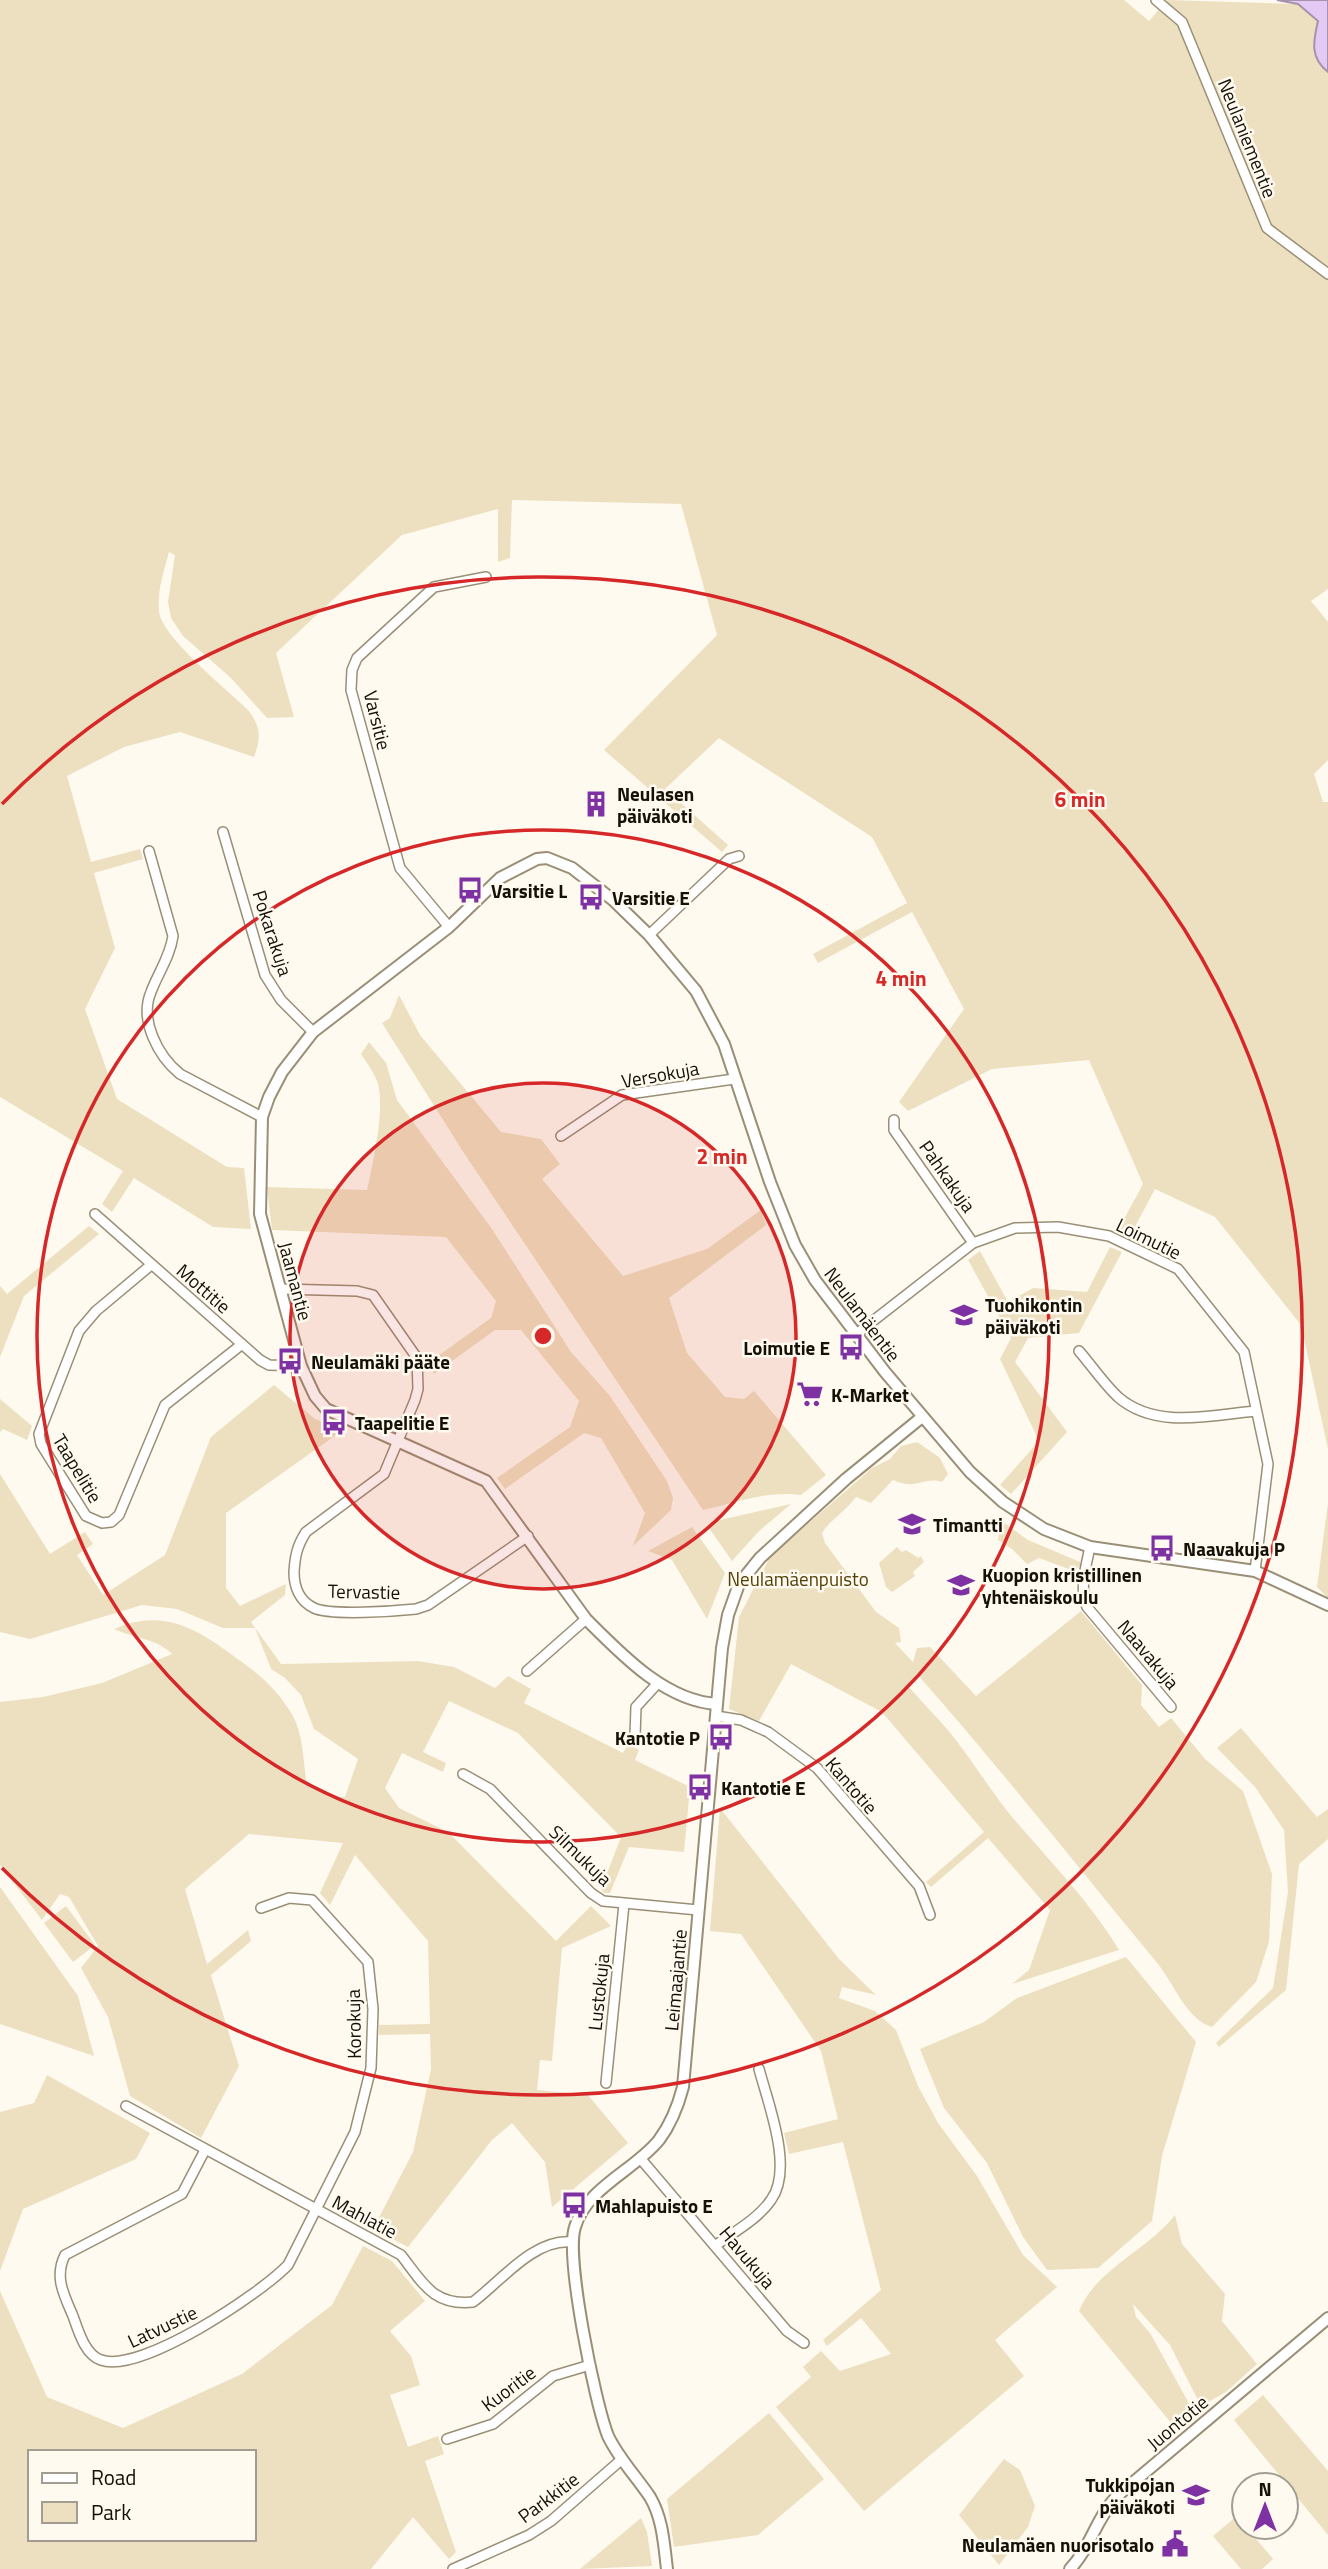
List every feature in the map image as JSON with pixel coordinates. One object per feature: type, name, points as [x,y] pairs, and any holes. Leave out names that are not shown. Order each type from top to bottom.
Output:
[{"type":"street","name":"Neulaniementie","points":[[1156,0],[1182,22],[1267,228],[1328,274]]},
{"type":"street","name":"Varsitie","points":[[449,927],[400,868],[351,690],[352,670],[357,658],[434,587],[486,577]]},
{"type":"street","name":"Pokarakuja","points":[[223,832],[265,975],[281,1000],[313,1032]]},
{"type":"street","points":[[149,851],[173,936],[171,950],[148,1000],[154,1041],[170,1066],[180,1074],[262,1117]]},
{"type":"street","points":[[649,935],[729,859],[739,856]]},
{"type":"street","name":"Neulamäentie","points":[[537,859],[547,858],[572,868],[613,900],[649,935],[710,1013],[795,1245],[815,1280],[855,1335],[970,1472],[1003,1502],[1044,1529],[1090,1547],[1255,1571],[1328,1605]]},
{"type":"street","name":"Jaamantie","points":[[537,859],[500,878],[449,927],[313,1032],[282,1072],[262,1117],[260,1214],[301,1366],[315,1396],[326,1409],[486,1481],[586,1619],[658,1683],[684,1697],[717,1704]]},
{"type":"street","name":"Versokuja","points":[[561,1136],[622,1095],[734,1079]]},
{"type":"street","name":"Pahkakuja","points":[[894,1120],[894,1130],[973,1243]]},
{"type":"street","name":"Mottitie","points":[[96,1214],[241,1345],[269,1365],[301,1366]]},
{"type":"street","name":"Loimutie","points":[[855,1335],[973,1243],[1015,1228],[1058,1227],[1109,1236],[1178,1269],[1244,1352],[1268,1464],[1255,1571]]},
{"type":"street","name":"Taapelitie","points":[[151,1265],[96,1311],[79,1331],[42,1422],[41,1444],[86,1516],[102,1523],[111,1522],[119,1515],[165,1405],[241,1345]]},
{"type":"street","points":[[281,1289],[357,1291],[373,1295],[380,1301],[412,1350],[419,1367],[415,1400],[397,1441]]},
{"type":"street","points":[[1079,1351],[1118,1396],[1147,1415],[1171,1418],[1256,1411]]},
{"type":"street","name":"Leimaajantie","points":[[667,2569],[656,2511],[621,2460],[607,2433],[590,2365],[572,2242],[583,2210],[640,2158],[666,2128],[683,2087],[717,1704],[727,1615],[739,1584],[760,1558],[845,1479],[922,1417]]},
{"type":"street","name":"Tervastie","points":[[397,1441],[384,1474],[306,1532],[300,1542],[295,1553],[294,1586],[314,1608],[402,1610],[428,1605],[528,1536]]},
{"type":"street","name":"Naavakuja","points":[[1090,1547],[1084,1580],[1087,1607],[1171,1707]]},
{"type":"street","points":[[527,1671],[586,1619]]},
{"type":"street","points":[[635,1736],[636,1707],[658,1683]]},
{"type":"street","name":"Kantotie","points":[[716,1716],[741,1720],[768,1732],[817,1768],[919,1886],[930,1915]]},
{"type":"street","name":"Silmukuja","points":[[463,1774],[490,1788],[591,1893],[603,1901],[698,1910]]},
{"type":"street","name":"Korokuja","points":[[261,1908],[289,1898],[312,1900],[368,1962],[373,2009],[371,2068],[366,2097],[355,2132],[316,2209]]},
{"type":"street","name":"Lustokuja","points":[[606,2083],[624,1904]]},
{"type":"street","points":[[716,2245],[772,2199],[778,2182],[778,2139],[759,2068]]},
{"type":"street","name":"Mahlatie","points":[[126,2106],[401,2255],[432,2293],[456,2304],[473,2302],[540,2249],[572,2242]]},
{"type":"street","name":"Latvustie","points":[[205,2150],[182,2194],[65,2255],[60,2266],[59,2281],[78,2330],[91,2354],[98,2359],[125,2362],[204,2326],[265,2286],[288,2265],[316,2209]]},
{"type":"street","name":"Havukuja","points":[[640,2158],[787,2332],[804,2343]]},
{"type":"street","name":"Juontotie","points":[[1070,2569],[1081,2558],[1104,2510],[1117,2496],[1328,2318]]},
{"type":"street","name":"Kuoritie","points":[[447,2439],[493,2424],[554,2376],[590,2365]]},
{"type":"street","name":"Parkkitie","points":[[453,2569],[529,2535],[621,2460]]},
{"type":"green space","points":[[0,0],[1124,0],[1149,21],[1167,0],[1298,4],[1318,21],[1314,36],[1315,55],[1328,72],[1328,589],[1311,601],[1328,622],[1328,760],[1314,774],[1323,802],[1328,802],[1328,1449],[1301,1325],[1215,1217],[1155,1189],[1129,1238],[1117,1232],[1143,1184],[1089,1060],[992,1069],[908,1111],[899,1102],[964,1009],[912,912],[818,963],[813,954],[907,903],[872,837],[719,738],[665,789],[728,845],[722,852],[604,750],[717,635],[681,504],[512,500],[510,558],[498,562],[498,509],[402,535],[276,653],[294,717],[267,718],[231,678],[183,636],[171,618],[168,602],[175,555],[169,552],[159,596],[159,611],[163,622],[183,649],[249,711],[258,728],[258,744],[254,757],[180,732],[124,747],[67,776],[91,862],[140,849],[143,859],[94,873],[115,948],[85,1009],[117,1099],[227,1167],[244,1168],[251,1229],[213,1227],[134,1178],[112,1212],[102,1204],[123,1171],[0,1097]]},
{"type":"green space","points":[[399,995],[420,1035],[501,1132],[541,1139],[560,1164],[542,1179],[623,1276],[707,1249],[761,1210],[766,1225],[669,1298],[687,1353],[725,1397],[744,1399],[754,1391],[826,1475],[801,1495],[777,1494],[703,1510],[462,1150],[382,1023],[390,1018]]},
{"type":"green space","points":[[369,1042],[386,1063],[397,1100],[492,1229],[571,1352],[610,1396],[667,1481],[673,1498],[671,1510],[633,1546],[645,1513],[601,1438],[584,1433],[505,1489],[497,1478],[570,1427],[579,1401],[521,1330],[495,1330],[434,1374],[428,1363],[491,1318],[496,1301],[446,1237],[272,1230],[267,1187],[367,1190],[380,1108],[377,1080],[361,1054]]},
{"type":"green space","points":[[89,1226],[99,1234],[24,1296],[0,1357],[0,1286],[7,1294]]},
{"type":"green space","points":[[1110,1247],[1122,1252],[1079,1333],[1028,1338],[1015,1362],[1067,1432],[1011,1494],[1000,1485],[1039,1441],[1000,1359],[1011,1338],[968,1260],[980,1251],[1008,1302],[1033,1288],[1087,1292]]},
{"type":"green space","points":[[274,1385],[315,1419],[343,1430],[226,1513],[226,1588],[240,1606],[286,1584],[285,1595],[251,1622],[281,1664],[418,1661],[454,1667],[495,1688],[508,1676],[531,1689],[524,1703],[623,1753],[628,1744],[639,1750],[635,1760],[690,1787],[684,1852],[629,1847],[610,1893],[604,1893],[601,1889],[621,1837],[518,1733],[449,1701],[423,1752],[446,1763],[443,1772],[402,1753],[385,1788],[399,1808],[448,1832],[556,1941],[591,1906],[611,1926],[562,1948],[552,2061],[540,2060],[537,2090],[588,2095],[628,2143],[552,2207],[545,2162],[512,2123],[492,2140],[408,2247],[373,2229],[413,2152],[431,2069],[430,2034],[379,2035],[379,2025],[430,2024],[428,1941],[355,1855],[330,1905],[320,1893],[343,1843],[249,1834],[185,1889],[207,1964],[248,1930],[251,1941],[211,1975],[239,2066],[201,2138],[130,2096],[108,2017],[81,1968],[98,1946],[69,1897],[60,1894],[42,1920],[0,1865],[0,1702],[43,1697],[102,1683],[172,1654],[153,1642],[114,1629],[133,1623],[167,1621],[197,1632],[257,1674],[277,1693],[297,1724],[307,1785],[330,1797],[345,1797],[358,1759],[314,1729],[301,1695],[285,1678],[271,1669],[255,1628],[223,1628],[177,1609],[142,1605],[30,1639],[0,1632],[0,1474],[50,1554],[85,1532],[93,1544],[77,1555],[103,1595],[165,1555],[211,1437]]},
{"type":"green space","points":[[0,1399],[32,1426],[27,1440],[3,1429],[0,1432]]},
{"type":"green space","name":"Neulamäenpuisto","points":[[917,1442],[940,1458],[948,1474],[942,1482],[908,1484],[893,1480],[871,1503],[856,1497],[822,1533],[825,1543],[876,1612],[899,1628],[901,1642],[895,1643],[913,1662],[917,1648],[930,1647],[976,1696],[1081,1611],[1142,1685],[1141,1705],[1159,1727],[1171,1718],[1205,1759],[1243,1791],[1272,1874],[1269,1942],[1256,1982],[1212,2027],[1195,2017],[1188,2009],[1158,1964],[1009,1781],[917,1674],[907,1685],[947,1729],[1009,1813],[1085,1901],[1119,1950],[1012,1984],[1029,1970],[1050,1910],[988,1838],[931,1887],[926,1882],[984,1832],[882,1712],[791,1664],[759,1721],[729,1709],[739,1617],[770,1557],[872,1468],[890,1459],[901,1446]]},
{"type":"green space","points":[[1328,1503],[1328,1598],[1317,1587]]},
{"type":"green space","points":[[791,1504],[759,1531],[732,1561],[709,1528],[711,1522]]},
{"type":"green space","points":[[1000,1520],[1028,1540],[1080,1562],[1080,1566],[1074,1571],[1039,1558],[1027,1564],[998,1540],[999,1530],[994,1526]]},
{"type":"green space","points":[[692,1527],[725,1573],[707,1619],[672,1560],[648,1551]]},
{"type":"green space","points":[[897,1547],[902,1552],[906,1550],[918,1558],[921,1556],[924,1562],[913,1572],[915,1576],[892,1592],[886,1587],[879,1563]]},
{"type":"green space","points":[[1241,1728],[1317,1817],[1328,1809],[1328,1839],[1299,1864],[1286,1990],[1219,2047],[1216,2043],[1273,1988],[1288,1892],[1284,1830],[1255,1787],[1217,1748]]},
{"type":"green space","points":[[720,1808],[839,1959],[876,1995],[842,1987],[839,1998],[875,2011],[896,2030],[918,2086],[938,2123],[977,2176],[1023,2255],[1057,2287],[995,2340],[1024,2376],[864,2511],[776,2407],[811,2377],[803,2367],[821,2351],[840,2371],[891,2354],[861,2318],[827,2346],[823,2340],[881,2290],[843,2142],[789,2154],[784,2133],[838,2119],[821,2051],[741,1934],[710,1931]]},
{"type":"green space","points":[[0,1887],[78,1996],[94,2056],[0,2024]]},
{"type":"green space","points":[[66,1906],[95,1945],[73,1962],[44,1923]]},
{"type":"green space","points":[[1126,1957],[1196,2042],[1162,2156],[1152,2221],[1098,2268],[1047,2270],[1023,2237],[987,2163],[944,2108],[920,2049],[984,2022],[1017,1998]]},
{"type":"green space","points":[[47,2075],[150,2133],[136,2159],[23,2209],[0,2271],[0,2112],[34,2103]]},
{"type":"green space","points":[[1175,2215],[1182,2244],[1225,2294],[1222,2321],[1257,2364],[1226,2392],[1201,2406],[1170,2345],[1133,2304],[1136,2317],[1150,2333],[1191,2407],[1194,2416],[1177,2430],[1079,2311],[1097,2283],[1164,2228]]},
{"type":"green space","points":[[363,2246],[392,2261],[425,2301],[390,2331],[411,2356],[420,2385],[390,2395],[408,2447],[438,2436],[444,2454],[425,2461],[456,2552],[449,2559],[413,2517],[371,2569],[0,2569],[0,2291],[47,2397],[123,2428],[242,2374],[332,2305]]},
{"type":"green space","points":[[1263,2395],[1328,2471],[1328,2535],[1300,2501],[1300,2471],[1276,2471],[1234,2420]]},
{"type":"green space","points":[[769,2413],[824,2479],[758,2535],[674,2547],[667,2499]]},
{"type":"green space","points":[[1004,2459],[1020,2470],[1035,2506],[1028,2527],[999,2565],[959,2515]]},
{"type":"green space","points":[[641,2518],[647,2532],[652,2566],[580,2569]]},
{"type":"green space","points":[[1230,2522],[1230,2541],[1258,2541],[1273,2559],[1262,2569],[1241,2569],[1213,2536]]},
{"type":"shaded area","points":[[1277,0],[1328,0],[1328,72],[1318,61],[1314,49],[1318,21],[1298,4]]},
{"type":"place","name":"Neulasen päiväkoti","points":[[596,804]]},
{"type":"place","name":"Varsitie L","points":[[470,890]]},
{"type":"place","name":"Varsitie E","points":[[591,897]]},
{"type":"place","name":"Tuohikontin päiväkoti","points":[[964,1315]]},
{"type":"place","name":"Loimutie E","points":[[851,1347]]},
{"type":"place","name":"Neulamäki pääte","points":[[290,1361]]},
{"type":"place","name":"K-Market","points":[[810,1394]]},
{"type":"place","name":"Taapelitie E","points":[[334,1422]]},
{"type":"place","name":"Timantti","points":[[912,1524]]},
{"type":"place","name":"Naavakuja P","points":[[1162,1548]]},
{"type":"place","name":"Kuopion kristillinen yhtenäiskoulu","points":[[961,1585]]},
{"type":"place","name":"Kantotie P","points":[[721,1737]]},
{"type":"place","name":"Kantotie E","points":[[700,1787]]},
{"type":"place","name":"Mahlapuisto E","points":[[574,2205]]},
{"type":"place","name":"Tukkipojan päiväkoti","points":[[1196,2495]]},
{"type":"place","name":"Neulamäen nuorisotalo","points":[[1175,2544]]}]
